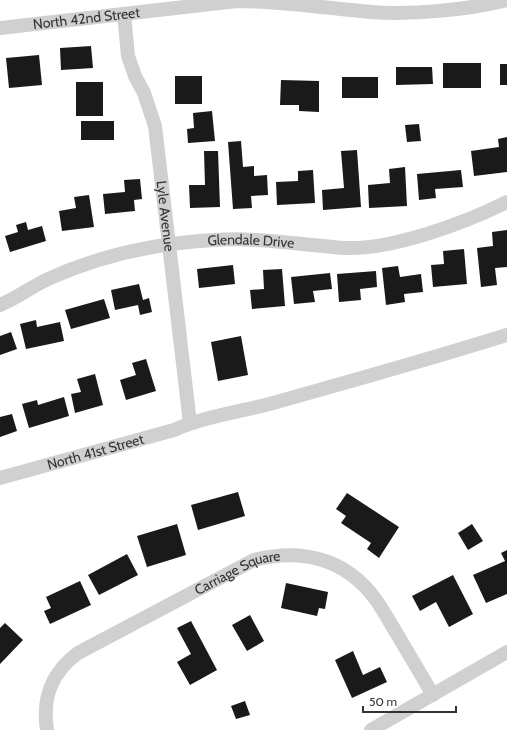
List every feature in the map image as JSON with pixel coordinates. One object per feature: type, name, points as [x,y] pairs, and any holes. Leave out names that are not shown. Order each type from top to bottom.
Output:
[{"type":"street","name":"North 42nd Street","points":[[0,28],[237,1],[263,1],[371,12],[402,13],[436,11],[469,3],[507,0]]},
{"type":"street","name":"Lyle Avenue","points":[[124,14],[128,56],[134,76],[144,93],[156,126],[190,423]]},
{"type":"street","name":"Glendale Drive","points":[[0,305],[47,280],[99,259],[123,252],[169,244],[216,240],[260,240],[346,248],[371,246],[400,242],[507,202]]},
{"type":"street","points":[[190,423],[273,403],[444,355],[507,335]]},
{"type":"street","name":"North 41st Street","points":[[0,478],[174,430],[190,423]]},
{"type":"street","name":"Carriage Square","points":[[47,730],[45,718],[46,697],[54,678],[68,660],[78,653],[254,560],[271,556],[291,554],[310,556],[323,560],[343,570],[359,582],[376,599],[433,695]]},
{"type":"street","points":[[371,730],[507,652]]},
{"type":"building","points":[[91,46],[93,68],[61,70],[60,48]]},
{"type":"building","points":[[39,55],[42,85],[9,88],[6,58]]},
{"type":"building","points":[[443,63],[481,63],[481,88],[443,88]]},
{"type":"building","points":[[500,64],[507,64],[507,85],[500,85]]},
{"type":"building","points":[[396,67],[432,67],[433,84],[396,85]]},
{"type":"building","points":[[175,76],[202,76],[202,104],[175,104]]},
{"type":"building","points":[[342,77],[378,77],[378,98],[342,98]]},
{"type":"building","points":[[281,80],[319,81],[319,112],[299,111],[299,105],[280,105]]},
{"type":"building","points":[[76,82],[103,82],[103,116],[76,116]]},
{"type":"building","points":[[212,111],[215,141],[188,143],[187,129],[194,128],[193,113]]},
{"type":"building","points":[[81,121],[114,121],[114,140],[81,140]]},
{"type":"building","points":[[419,124],[421,141],[407,142],[405,125]]},
{"type":"building","points":[[507,137],[507,172],[474,176],[471,151],[499,147],[498,139]]},
{"type":"building","points":[[241,141],[243,167],[254,166],[254,176],[267,175],[268,195],[251,196],[252,208],[233,209],[228,142]]},
{"type":"building","points":[[357,150],[361,207],[323,210],[322,190],[344,188],[341,151]]},
{"type":"building","points":[[204,151],[218,151],[220,207],[190,208],[189,185],[205,185]]},
{"type":"building","points":[[405,167],[407,206],[369,208],[368,185],[390,183],[389,169]]},
{"type":"building","points":[[313,170],[315,203],[277,205],[276,182],[298,181],[298,171]]},
{"type":"building","points":[[461,170],[463,187],[435,189],[436,198],[419,200],[417,174]]},
{"type":"building","points":[[140,179],[142,199],[134,200],[135,211],[105,214],[103,194],[125,192],[124,180]]},
{"type":"building","points":[[89,195],[94,227],[62,231],[59,211],[76,208],[74,197]]},
{"type":"building","points":[[26,222],[28,230],[42,226],[46,241],[10,252],[5,236],[18,232],[16,225]]},
{"type":"building","points":[[507,230],[507,267],[495,268],[497,285],[481,287],[477,248],[493,246],[492,232]]},
{"type":"building","points":[[464,249],[467,284],[433,287],[431,265],[444,264],[443,251]]},
{"type":"building","points":[[233,265],[235,284],[199,288],[197,269]]},
{"type":"building","points":[[398,266],[400,277],[421,274],[423,292],[404,294],[405,302],[386,305],[382,268]]},
{"type":"building","points":[[282,269],[285,306],[252,309],[250,290],[264,289],[263,270]]},
{"type":"building","points":[[376,271],[377,287],[360,289],[361,300],[339,302],[337,274]]},
{"type":"building","points":[[330,273],[332,289],[313,291],[315,302],[294,304],[291,277]]},
{"type":"building","points":[[139,284],[143,300],[149,298],[152,312],[140,315],[138,305],[115,310],[111,290]]},
{"type":"building","points":[[104,299],[110,318],[71,329],[65,310]]},
{"type":"building","points":[[36,320],[37,327],[60,322],[64,341],[26,349],[20,324]]},
{"type":"building","points":[[11,332],[17,349],[0,355],[0,336]]},
{"type":"building","points":[[241,336],[248,375],[218,381],[211,342]]},
{"type":"building","points":[[146,359],[156,391],[126,400],[120,380],[136,375],[132,363]]},
{"type":"building","points":[[95,374],[103,405],[75,413],[71,394],[81,392],[77,379]]},
{"type":"building","points":[[64,397],[69,416],[29,428],[22,404],[37,400],[38,405]]},
{"type":"building","points":[[12,414],[17,431],[0,437],[0,417]]},
{"type":"building","points":[[238,492],[245,516],[198,530],[191,505]]},
{"type":"building","points":[[347,493],[399,527],[379,558],[367,549],[371,543],[341,523],[346,516],[336,509]]},
{"type":"building","points":[[177,524],[186,555],[147,567],[137,536]]},
{"type":"building","points":[[472,524],[483,541],[468,550],[458,533]]},
{"type":"building","points":[[507,550],[507,594],[486,603],[473,575],[505,561],[501,553]]},
{"type":"building","points":[[127,554],[138,575],[99,595],[88,575]]},
{"type":"building","points":[[453,575],[473,614],[449,627],[436,602],[420,611],[412,596]]},
{"type":"building","points":[[80,581],[91,605],[50,624],[44,611],[51,608],[46,597]]},
{"type":"building","points":[[286,583],[328,592],[325,609],[319,608],[317,616],[281,608]]},
{"type":"building","points":[[250,615],[264,641],[247,651],[232,625]]},
{"type":"building","points":[[191,621],[217,670],[190,685],[177,662],[191,654],[177,628]]},
{"type":"building","points":[[5,623],[23,640],[0,664],[0,628]]},
{"type":"building","points":[[353,651],[363,675],[380,667],[387,682],[352,698],[335,660]]},
{"type":"building","points":[[245,701],[250,715],[236,719],[231,706]]}]
